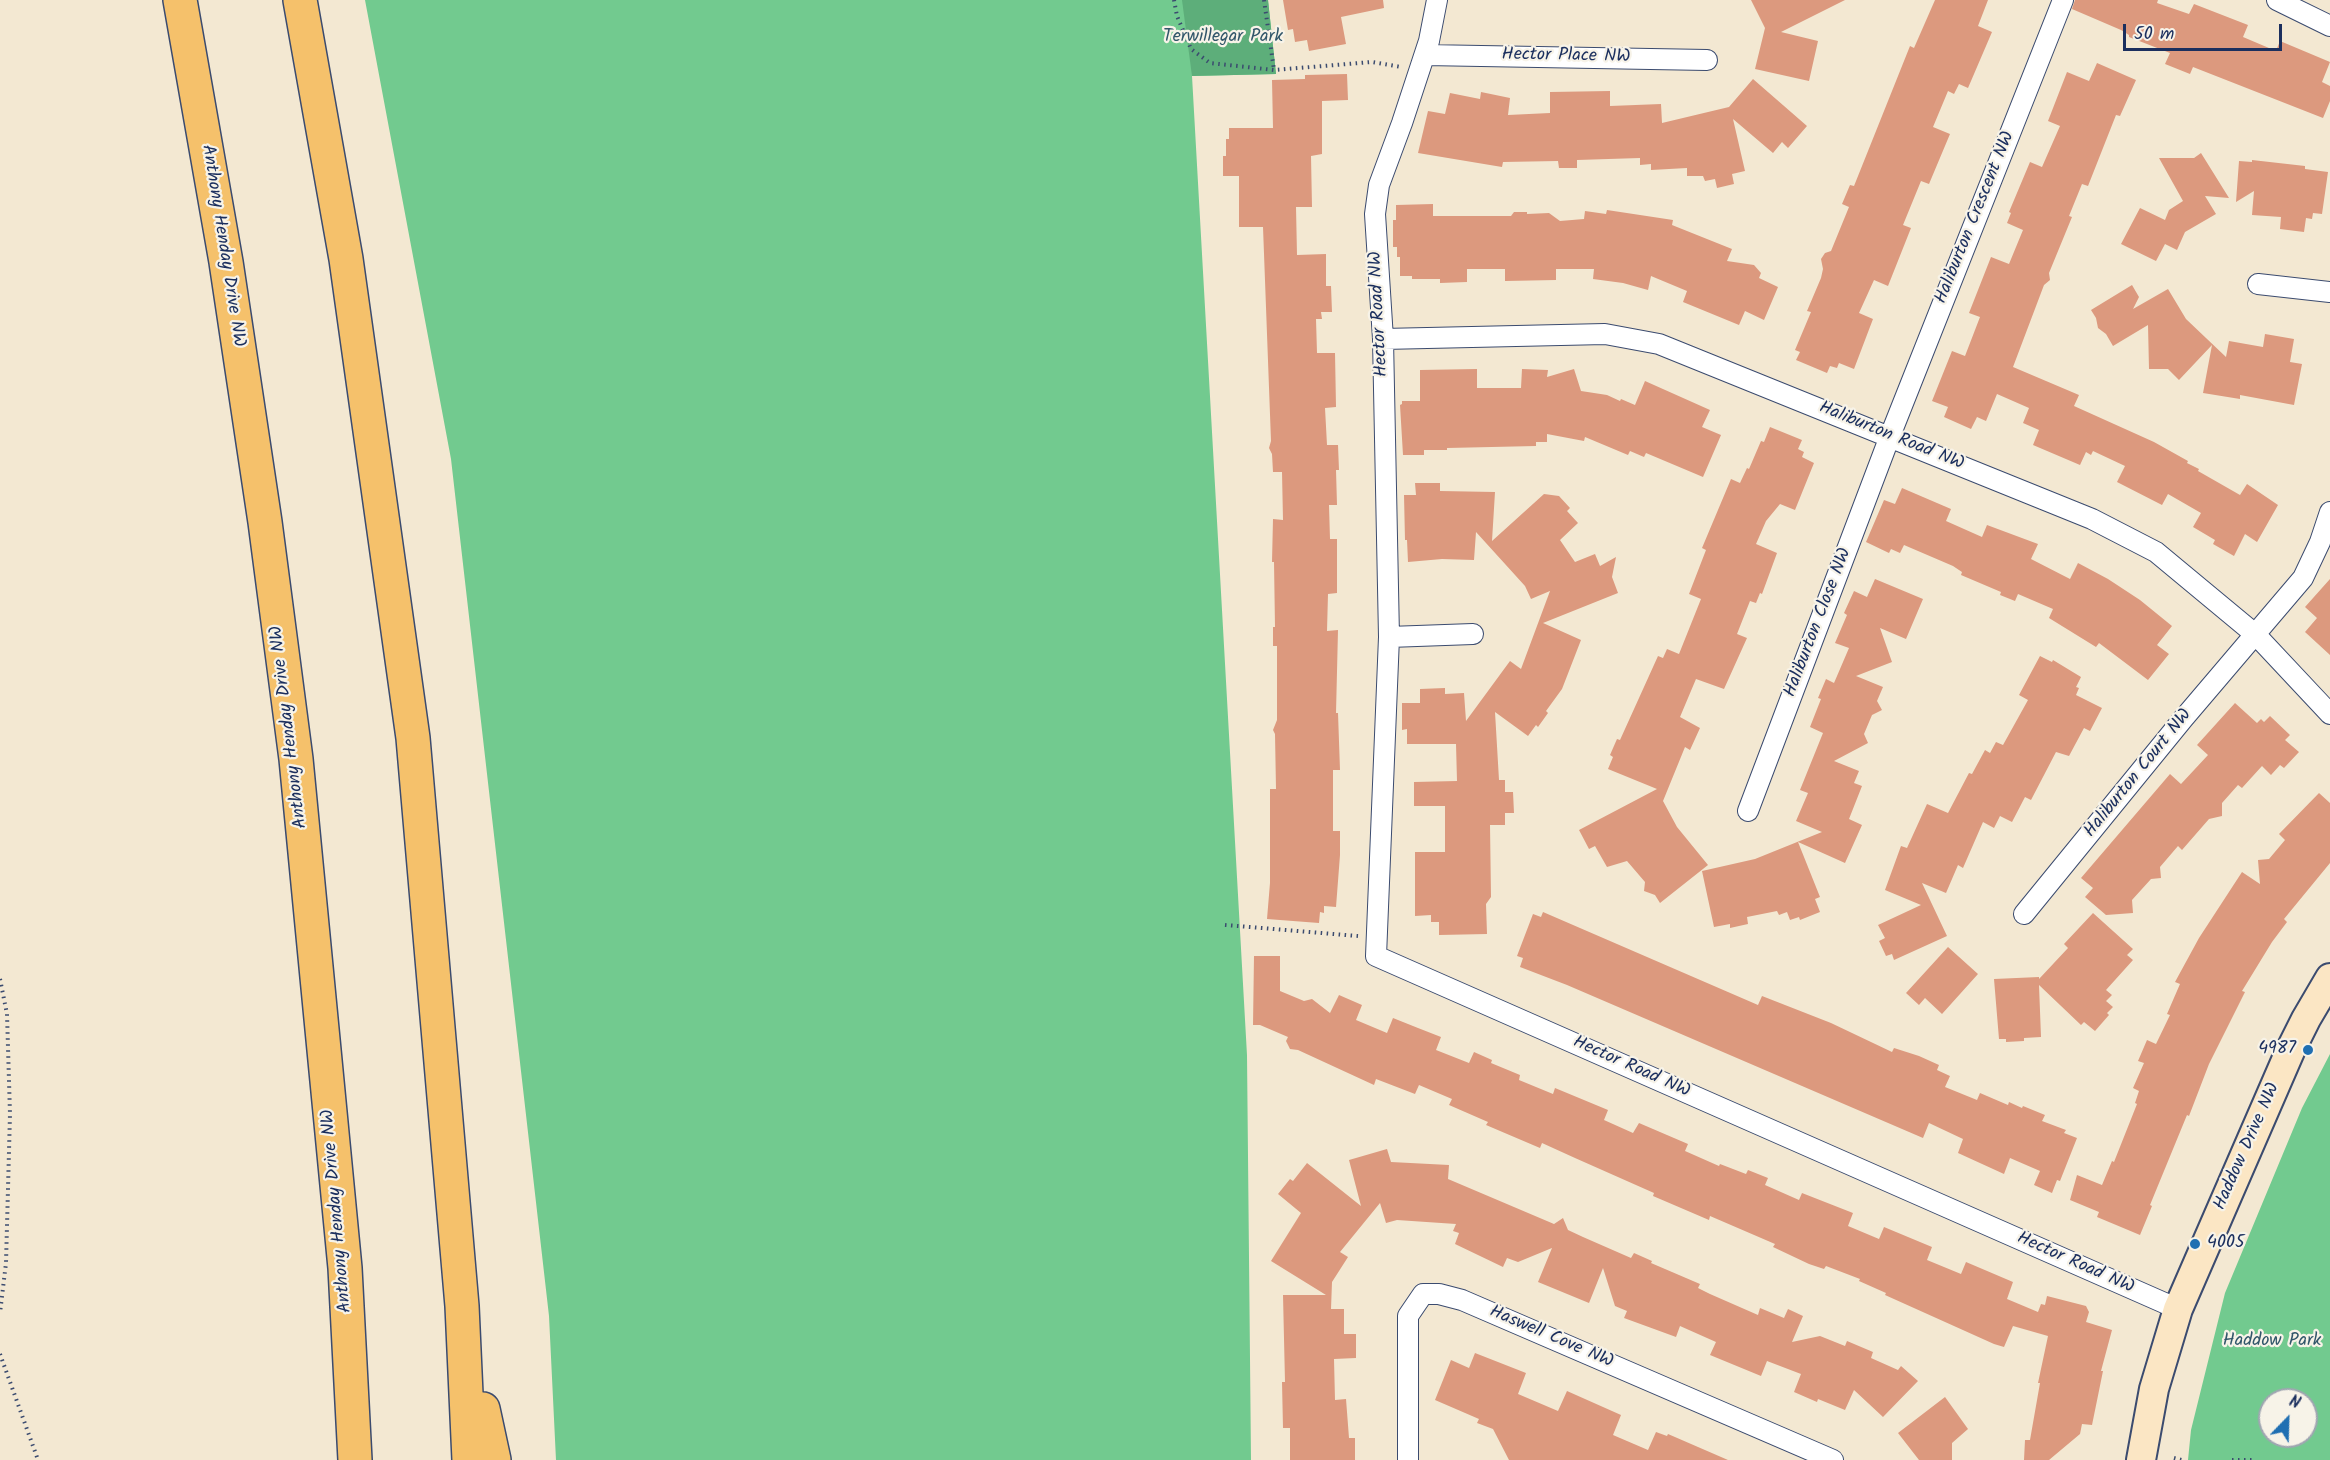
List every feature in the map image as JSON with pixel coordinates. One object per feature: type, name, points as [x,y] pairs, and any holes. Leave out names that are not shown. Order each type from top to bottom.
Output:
[{"type":"highway","name":"Anthony Henday Drive NW","points":[[180,0],[226,262],[265,522],[296,759],[345,1268],[355,1460]]},
{"type":"highway","points":[[300,0],[346,259],[413,738],[462,1306],[470,1460]]},
{"type":"highway","points":[[462,1306],[494,1460]]},
{"type":"street","name":"Hector Road NW","points":[[1437,0],[1422,63],[1379,185],[1375,214],[1383,339],[1389,637],[1376,956],[2178,1309]]},
{"type":"street","name":"Haliburton Crescent NW","points":[[1890,436],[2063,0]]},
{"type":"street","points":[[2277,0],[2330,27]]},
{"type":"street","name":"Hector Place NW","points":[[1422,63],[1707,60]]},
{"type":"street","points":[[2258,284],[2330,292]]},
{"type":"street","name":"Haliburton Road NW","points":[[1383,339],[1605,334],[1659,344],[2092,519],[2156,552],[2256,635],[2330,714]]},
{"type":"street","name":"Haliburton Close NW","points":[[1748,811],[1890,436]]},
{"type":"street","points":[[2256,635],[2303,578],[2320,542],[2330,512]]},
{"type":"street","points":[[1389,637],[1473,634]]},
{"type":"street","name":"Haliburton Court NW","points":[[2024,914],[2183,719],[2256,635]]},
{"type":"street","name":"Haddow Drive NW","points":[[2141,1460],[2154,1389],[2178,1309],[2291,1049],[2330,978]]},
{"type":"street","name":"Haswell Cove NW","points":[[1408,1460],[1408,1316],[1423,1294],[1438,1294],[1462,1300],[1833,1460]]},
{"type":"path","points":[[1174,0],[1177,16],[1191,49],[1210,63],[1274,70],[1372,62],[1422,63]]},
{"type":"path","points":[[1264,0],[1274,70]]},
{"type":"path","points":[[1225,925],[1377,938]]},
{"type":"path","points":[[0,979],[7,1014],[9,1125],[6,1263],[0,1313]]},
{"type":"path","points":[[0,1015],[7,1014]]},
{"type":"path","points":[[0,1354],[38,1460]]},
{"type":"path","points":[[2174,1458],[2182,1460]]},
{"type":"path","points":[[2232,1460],[2252,1460]]},
{"type":"green space","points":[[365,0],[1268,0],[1276,74],[1192,76],[1247,1055],[1251,1460],[556,1460],[549,1316],[451,459]]},
{"type":"green space","name":"Terwillegar Park","points":[[1182,0],[1268,0],[1276,74],[1192,76]]},
{"type":"green space","name":"Haddow Park","points":[[2330,1054],[2330,1460],[2188,1460],[2191,1430],[2225,1293],[2302,1108]]},
{"type":"building","points":[[1283,0],[1383,0],[1384,8],[1341,17],[1346,44],[1309,51],[1307,40],[1295,42],[1293,29],[1288,30]]},
{"type":"building","points":[[1751,0],[1845,0],[1781,32],[1818,41],[1809,81],[1755,69],[1765,28]]},
{"type":"building","points":[[1935,0],[1988,0],[1978,26],[1992,32],[1968,88],[1959,84],[1954,94],[1948,91],[1933,127],[1950,134],[1929,184],[1921,181],[1903,225],[1911,228],[1888,286],[1874,280],[1859,313],[1873,319],[1854,369],[1839,363],[1837,368],[1830,366],[1827,373],[1796,360],[1800,352],[1795,350],[1811,312],[1807,311],[1821,278],[1823,269],[1821,259],[1825,253],[1831,251],[1849,207],[1842,204],[1850,185],[1854,186],[1910,46],[1914,48]]},
{"type":"building","points":[[2075,0],[2158,0],[2157,3],[2189,14],[2194,4],[2248,25],[2243,37],[2276,51],[2280,41],[2330,62],[2322,82],[2330,86],[2330,101],[2323,118],[2193,67],[2190,74],[2165,64],[2170,53],[2129,37],[2121,30],[2072,9]]},
{"type":"building","points":[[2097,63],[2136,80],[2120,116],[2116,115],[2088,186],[2082,184],[2069,216],[2072,217],[2049,273],[2050,280],[2044,285],[2013,367],[2079,395],[2074,406],[2154,442],[2240,495],[2247,484],[2278,505],[2257,542],[2245,534],[2234,556],[2213,544],[2215,540],[2193,527],[2201,513],[2168,494],[2162,505],[2117,482],[2125,466],[2093,451],[2091,455],[2086,452],[2080,465],[2033,445],[2039,430],[2023,423],[2029,408],[1997,394],[1986,421],[1977,417],[1971,429],[1944,417],[1948,407],[1932,401],[1952,351],[1965,356],[1980,317],[1969,313],[1991,257],[2009,264],[2023,230],[2007,223],[2011,213],[2009,212],[2030,162],[2042,167],[2060,126],[2048,121],[2067,72],[2089,81]]},
{"type":"building","points":[[1347,74],[1348,100],[1322,101],[1322,154],[1311,156],[1312,207],[1296,207],[1297,255],[1326,254],[1326,286],[1331,286],[1332,312],[1321,312],[1322,319],[1316,319],[1317,353],[1335,353],[1336,407],[1325,408],[1327,445],[1338,445],[1339,470],[1336,470],[1337,505],[1329,505],[1330,539],[1337,539],[1337,593],[1328,594],[1327,631],[1338,630],[1336,713],[1338,713],[1340,770],[1333,770],[1333,831],[1340,831],[1340,855],[1336,907],[1324,906],[1324,913],[1320,912],[1319,923],[1267,919],[1270,883],[1270,789],[1276,789],[1273,730],[1277,720],[1277,646],[1273,646],[1273,627],[1275,627],[1273,519],[1283,520],[1282,472],[1273,472],[1272,454],[1269,448],[1271,441],[1263,227],[1239,227],[1239,176],[1223,176],[1223,156],[1226,156],[1226,139],[1229,139],[1229,128],[1273,128],[1272,80],[1305,79],[1305,75]]},
{"type":"building","points":[[1753,79],[1807,126],[1788,148],[1782,142],[1773,153],[1733,119],[1745,171],[1732,174],[1734,184],[1717,188],[1715,179],[1705,181],[1703,176],[1687,176],[1687,168],[1651,170],[1651,164],[1640,165],[1640,158],[1577,160],[1577,168],[1559,168],[1558,161],[1503,162],[1502,167],[1418,153],[1428,111],[1445,114],[1450,93],[1480,99],[1481,92],[1510,98],[1508,115],[1550,113],[1550,92],[1610,91],[1610,106],[1661,104],[1662,123],[1729,107]]},
{"type":"building","points":[[2201,153],[2229,198],[2205,196],[2216,214],[2185,232],[2177,250],[2165,244],[2156,261],[2121,244],[2140,208],[2165,220],[2169,210],[2183,201],[2159,158],[2194,158]]},
{"type":"building","points":[[2252,160],[2305,166],[2305,169],[2328,172],[2322,214],[2313,213],[2312,219],[2306,218],[2304,232],[2280,229],[2281,217],[2252,215],[2254,191],[2236,202],[2239,161],[2252,162]]},
{"type":"building","points":[[1433,204],[1433,216],[1511,216],[1514,212],[1527,212],[1527,214],[1549,213],[1560,221],[1584,219],[1585,211],[1606,214],[1607,210],[1673,220],[1672,225],[1732,249],[1727,261],[1754,265],[1761,273],[1759,278],[1778,287],[1764,320],[1745,311],[1739,325],[1683,302],[1687,291],[1651,276],[1648,290],[1623,283],[1593,279],[1594,269],[1556,269],[1556,280],[1505,281],[1505,269],[1467,269],[1467,282],[1440,283],[1440,279],[1412,279],[1412,276],[1400,276],[1400,257],[1397,257],[1397,247],[1393,247],[1393,220],[1396,220],[1396,205]]},
{"type":"building","points":[[2132,285],[2139,297],[2133,309],[2168,289],[2186,319],[2226,357],[2229,341],[2263,347],[2265,334],[2294,339],[2290,362],[2302,364],[2294,405],[2240,395],[2240,399],[2203,393],[2212,345],[2179,380],[2168,369],[2149,369],[2148,325],[2113,346],[2106,334],[2098,328],[2091,310]]},
{"type":"building","points":[[1477,369],[1477,388],[1521,388],[1522,369],[1548,370],[1547,377],[1574,369],[1581,391],[1607,395],[1635,405],[1645,381],[1710,410],[1702,427],[1721,435],[1703,477],[1646,453],[1644,457],[1630,451],[1628,455],[1585,437],[1584,441],[1547,434],[1547,442],[1536,442],[1536,446],[1447,448],[1447,450],[1424,450],[1424,455],[1403,455],[1400,405],[1402,401],[1420,401],[1420,370]]},
{"type":"building","points":[[1770,427],[1802,440],[1798,449],[1804,452],[1802,457],[1814,463],[1795,510],[1780,504],[1766,521],[1756,544],[1777,553],[1762,594],[1760,593],[1756,603],[1750,601],[1737,634],[1747,638],[1724,689],[1696,679],[1680,717],[1700,728],[1690,750],[1685,747],[1663,801],[1677,827],[1708,865],[1660,903],[1655,895],[1644,891],[1645,882],[1627,861],[1607,867],[1595,846],[1589,849],[1579,830],[1657,789],[1608,769],[1613,757],[1610,755],[1617,739],[1620,740],[1658,656],[1663,658],[1667,649],[1679,654],[1701,599],[1689,594],[1706,550],[1702,548],[1731,479],[1740,483]]},
{"type":"building","points":[[1415,483],[1440,483],[1440,491],[1495,492],[1492,541],[1544,494],[1559,496],[1570,508],[1567,511],[1578,523],[1560,540],[1575,562],[1595,554],[1600,566],[1616,557],[1612,577],[1618,593],[1543,623],[1581,640],[1562,689],[1538,727],[1536,725],[1528,736],[1495,712],[1499,780],[1505,780],[1505,792],[1513,792],[1514,813],[1505,813],[1505,825],[1490,825],[1491,897],[1486,904],[1487,934],[1439,935],[1439,922],[1431,922],[1431,915],[1415,916],[1415,852],[1445,852],[1445,806],[1414,806],[1414,782],[1457,781],[1456,744],[1407,744],[1407,729],[1402,730],[1402,703],[1420,703],[1420,689],[1445,688],[1445,694],[1464,693],[1466,721],[1510,661],[1521,669],[1550,591],[1531,599],[1525,586],[1476,532],[1474,560],[1442,559],[1408,562],[1404,495],[1416,495]]},
{"type":"building","points":[[1902,488],[1951,509],[1946,521],[1982,537],[1987,525],[2038,544],[2031,559],[2070,579],[2078,563],[2108,579],[2140,600],[2172,626],[2157,645],[2169,654],[2148,680],[2099,643],[2096,647],[2049,618],[2053,609],[2018,594],[2015,601],[2000,595],[2001,592],[1961,575],[1962,572],[1953,566],[1904,545],[1900,553],[1891,549],[1889,553],[1866,542],[1884,500],[1895,504]]},
{"type":"building","points":[[1875,579],[1923,599],[1906,639],[1880,628],[1892,662],[1856,676],[1883,687],[1877,701],[1882,710],[1872,715],[1864,734],[1868,743],[1834,761],[1859,771],[1854,783],[1862,786],[1849,819],[1862,825],[1845,863],[1798,842],[1820,897],[1815,899],[1820,912],[1800,920],[1799,917],[1790,920],[1787,912],[1779,915],[1777,911],[1747,917],[1748,924],[1730,928],[1730,924],[1714,927],[1702,871],[1755,859],[1822,832],[1796,821],[1808,793],[1800,790],[1823,733],[1810,727],[1826,679],[1834,683],[1849,648],[1835,643],[1847,615],[1844,613],[1854,591],[1867,597]]},
{"type":"building","points":[[2330,579],[2330,655],[2305,632],[2317,618],[2305,607]]},
{"type":"building","points":[[2040,656],[2052,662],[2053,660],[2081,677],[2076,687],[2079,688],[2076,695],[2102,708],[2090,731],[2084,728],[2069,756],[2056,752],[2031,800],[2025,797],[2012,822],[2000,816],[1994,828],[1983,822],[1963,868],[1958,865],[1946,893],[1922,883],[1947,936],[1894,960],[1892,954],[1886,956],[1879,941],[1885,938],[1878,925],[1921,905],[1885,890],[1901,846],[1907,848],[1927,804],[1948,813],[1969,773],[1972,774],[1985,750],[1990,753],[1996,742],[2003,745],[2028,700],[2019,695]]},
{"type":"building","points":[[2235,703],[2257,723],[2261,719],[2264,722],[2270,716],[2290,735],[2285,740],[2299,752],[2284,768],[2280,765],[2271,775],[2262,766],[2242,788],[2238,785],[2222,803],[2222,816],[2209,819],[2182,850],[2178,846],[2160,867],[2161,878],[2151,879],[2132,900],[2133,913],[2106,915],[2085,897],[2093,888],[2081,878],[2170,774],[2181,784],[2208,755],[2197,745]]},
{"type":"building","points":[[2319,793],[2330,803],[2330,863],[2284,919],[2287,922],[2242,991],[2245,992],[2209,1064],[2150,1205],[2152,1206],[2140,1235],[2097,1217],[2099,1212],[2070,1200],[2077,1175],[2102,1185],[2112,1161],[2114,1162],[2137,1104],[2135,1103],[2139,1091],[2133,1088],[2144,1063],[2138,1061],[2147,1040],[2156,1044],[2170,1015],[2167,1014],[2180,984],[2175,982],[2199,938],[2242,872],[2260,884],[2258,860],[2269,859],[2285,840],[2279,834]]},
{"type":"building","points":[[1543,912],[1758,1005],[1762,996],[1831,1023],[1892,1052],[1894,1048],[1919,1056],[1939,1065],[1937,1070],[1950,1076],[1945,1087],[1977,1100],[1980,1093],[2008,1105],[2009,1102],[2045,1115],[2042,1121],[2066,1130],[2064,1133],[2077,1138],[2060,1181],[2057,1180],[2052,1193],[2034,1185],[2040,1171],[2010,1158],[2004,1174],[1958,1153],[1963,1139],[1929,1123],[1923,1138],[1520,967],[1523,958],[1517,956],[1533,914],[1541,917]]},
{"type":"building","points":[[2093,913],[2133,949],[2127,955],[2133,960],[2106,990],[2112,995],[2106,1001],[2113,1007],[2107,1013],[2109,1015],[2095,1031],[2084,1022],[2081,1025],[2039,985],[2041,1037],[2006,1042],[2006,1039],[1999,1039],[1994,979],[2039,977],[2039,979],[2068,948],[2064,944]]},
{"type":"building","points":[[1948,947],[1978,974],[1942,1014],[1925,998],[1919,1005],[1906,993]]},
{"type":"building","points":[[1254,956],[1280,956],[1280,991],[1304,1001],[1312,999],[1330,1013],[1339,995],[1362,1005],[1356,1020],[1387,1033],[1393,1018],[1441,1037],[1436,1050],[1469,1063],[1474,1052],[1492,1060],[1491,1063],[1520,1075],[1519,1080],[1553,1094],[1555,1088],[1608,1110],[1604,1120],[1633,1133],[1639,1123],[1688,1144],[1685,1151],[1719,1166],[1720,1164],[1746,1174],[1748,1170],[1768,1178],[1765,1185],[1799,1200],[1802,1193],[1853,1213],[1848,1226],[1879,1239],[1884,1227],[1932,1247],[1927,1260],[1961,1274],[1966,1262],[2013,1282],[2007,1299],[2038,1312],[2041,1304],[2045,1305],[2047,1296],[2086,1306],[2089,1312],[2086,1322],[2112,1330],[2101,1371],[2103,1371],[2092,1425],[2082,1424],[2080,1434],[2049,1460],[2024,1460],[2025,1440],[2030,1440],[2040,1383],[2038,1383],[2048,1336],[2013,1326],[2004,1347],[1994,1344],[1885,1295],[1886,1293],[1859,1281],[1860,1279],[1826,1266],[1824,1269],[1809,1264],[1773,1247],[1775,1244],[1710,1216],[1709,1220],[1653,1196],[1654,1193],[1542,1143],[1540,1148],[1486,1125],[1488,1122],[1449,1105],[1452,1099],[1419,1085],[1415,1094],[1376,1079],[1374,1085],[1298,1050],[1290,1049],[1286,1041],[1288,1037],[1260,1025],[1253,1025]]},
{"type":"building","points":[[1387,1149],[1391,1162],[1449,1165],[1448,1179],[1554,1224],[1563,1218],[1568,1230],[1631,1258],[1634,1253],[1652,1261],[1651,1263],[1700,1284],[1698,1288],[1758,1315],[1760,1308],[1784,1318],[1788,1309],[1803,1316],[1792,1342],[1820,1336],[1845,1346],[1847,1341],[1873,1352],[1871,1358],[1898,1370],[1901,1366],[1918,1381],[1883,1417],[1854,1390],[1845,1410],[1818,1399],[1817,1402],[1794,1392],[1801,1374],[1767,1361],[1761,1376],[1710,1355],[1716,1342],[1680,1326],[1676,1337],[1624,1318],[1627,1311],[1615,1306],[1603,1268],[1589,1303],[1538,1282],[1552,1248],[1518,1262],[1507,1258],[1503,1267],[1455,1244],[1459,1233],[1453,1231],[1456,1224],[1397,1220],[1386,1223],[1380,1203],[1340,1252],[1348,1257],[1332,1282],[1331,1309],[1344,1309],[1344,1334],[1356,1334],[1356,1358],[1334,1359],[1335,1400],[1346,1399],[1349,1438],[1355,1438],[1355,1460],[1290,1460],[1290,1428],[1283,1428],[1282,1382],[1285,1382],[1283,1295],[1326,1295],[1271,1261],[1301,1213],[1278,1194],[1290,1179],[1293,1181],[1307,1163],[1361,1206],[1349,1160]]},
{"type":"building","points":[[1475,1353],[1526,1373],[1518,1394],[1558,1411],[1567,1391],[1621,1415],[1613,1435],[1648,1450],[1656,1432],[1667,1436],[1668,1434],[1728,1460],[1509,1460],[1493,1429],[1477,1423],[1479,1419],[1435,1400],[1451,1360],[1469,1368]]},
{"type":"building","points":[[1945,1397],[1968,1429],[1952,1443],[1952,1460],[1919,1460],[1898,1433]]},
{"type":"place","name":"4987","points":[[2308,1050]]},
{"type":"place","name":"4005","points":[[2195,1244]]}]
